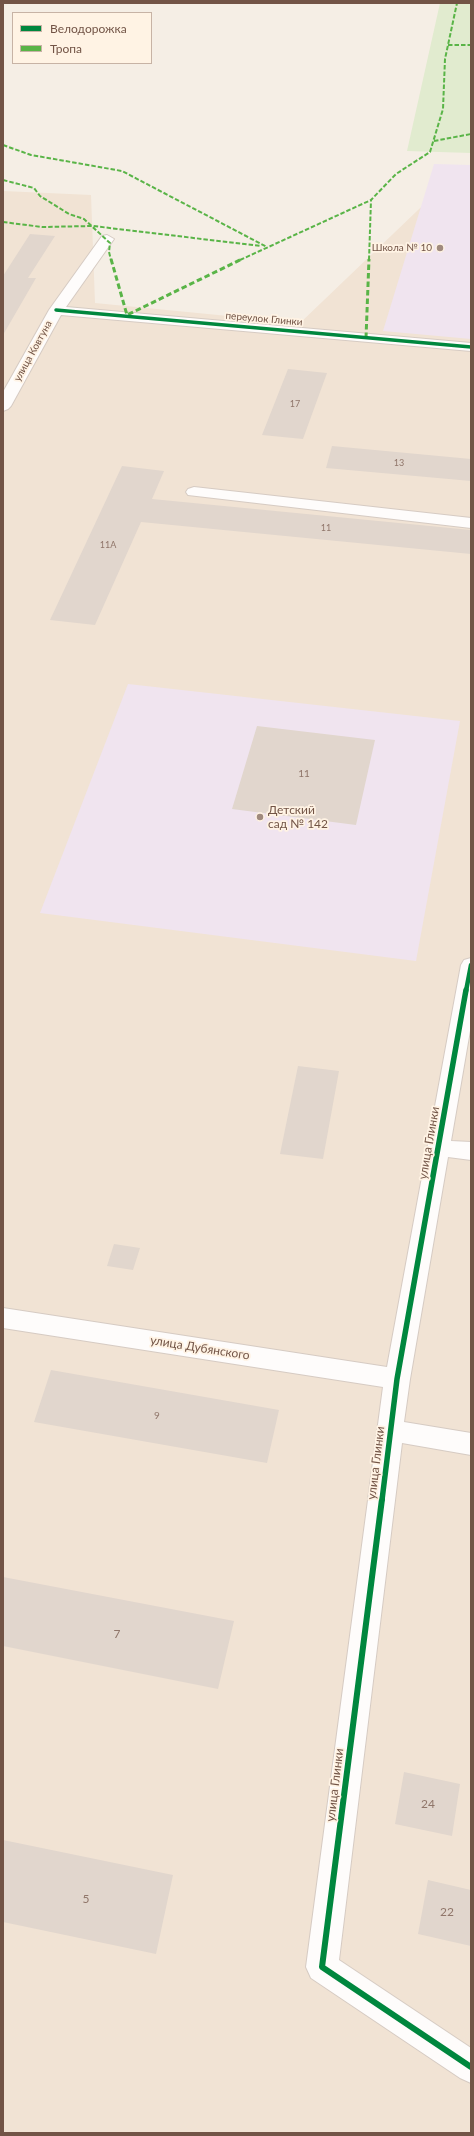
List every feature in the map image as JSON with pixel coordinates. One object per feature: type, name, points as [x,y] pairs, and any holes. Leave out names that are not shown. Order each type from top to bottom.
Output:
[{"type":"street","name":"улица Ковтуна","points":[[3,406],[56,310],[107,239]]},
{"type":"street","name":"переулок Глинки","points":[[56,310],[471,347]]},
{"type":"street","points":[[194,492],[471,523]]},
{"type":"street","name":"улица Глинки","points":[[471,965],[397,1379],[322,1967],[471,2067]]},
{"type":"street","points":[[438,1148],[471,1152]]},
{"type":"street","name":"улица Дубянского","points":[[3,1318],[397,1379]]},
{"type":"street","points":[[390,1430],[471,1444]]},
{"type":"shaded area","name":"Школа № 10","points":[[434,164],[471,165],[471,339],[383,331]]},
{"type":"shaded area","points":[[464,166],[471,166],[471,2133],[3,2133],[3,191],[91,195],[95,303],[300,323]]},
{"type":"shaded area","name":"Детский сад № 142","points":[[128,684],[460,721],[416,961],[40,913]]},
{"type":"green space","points":[[440,3],[471,3],[471,153],[407,151]]},
{"type":"building","points":[[30,234],[55,236],[28,278],[36,278],[3,335],[3,276]]},
{"type":"building","points":[[288,369],[327,373],[303,439],[262,435]]},
{"type":"building","points":[[332,446],[471,459],[471,481],[326,468]]},
{"type":"building","points":[[122,466],[164,471],[152,499],[471,530],[471,554],[141,522],[95,625],[50,620]]},
{"type":"building","points":[[257,726],[375,740],[356,825],[232,809]]},
{"type":"building","points":[[298,1066],[339,1071],[323,1159],[280,1154]]},
{"type":"building","points":[[114,1244],[140,1248],[133,1270],[107,1266]]},
{"type":"building","points":[[51,1370],[279,1410],[267,1463],[34,1422]]},
{"type":"building","points":[[3,1577],[234,1621],[218,1689],[3,1646]]},
{"type":"building","points":[[404,1772],[460,1784],[452,1836],[395,1824]]},
{"type":"building","points":[[3,1840],[173,1875],[156,1954],[3,1922]]},
{"type":"building","points":[[428,1880],[471,1890],[471,1946],[418,1934]]},
{"type":"marked path","points":[[366,338],[371,200],[396,174],[430,152],[443,109],[445,59],[457,3]]},
{"type":"marked path","points":[[448,45],[471,45]]},
{"type":"marked path","points":[[434,141],[471,134]]},
{"type":"marked path","points":[[3,145],[31,155],[122,171],[267,247]]},
{"type":"marked path","points":[[3,180],[34,188],[40,196],[69,214],[84,219],[107,239],[110,243],[109,252],[127,315],[267,247],[371,200]]},
{"type":"marked path","points":[[3,222],[42,227],[93,226],[261,246]]},
{"type":"cycle path","points":[[56,310],[471,347]]},
{"type":"cycle path","points":[[471,965],[397,1379],[322,1967],[471,2067]]},
{"type":"place","name":"Школа № 10","points":[[440,248]]},
{"type":"place","name":"Детский сад № 142","points":[[260,817]]}]
